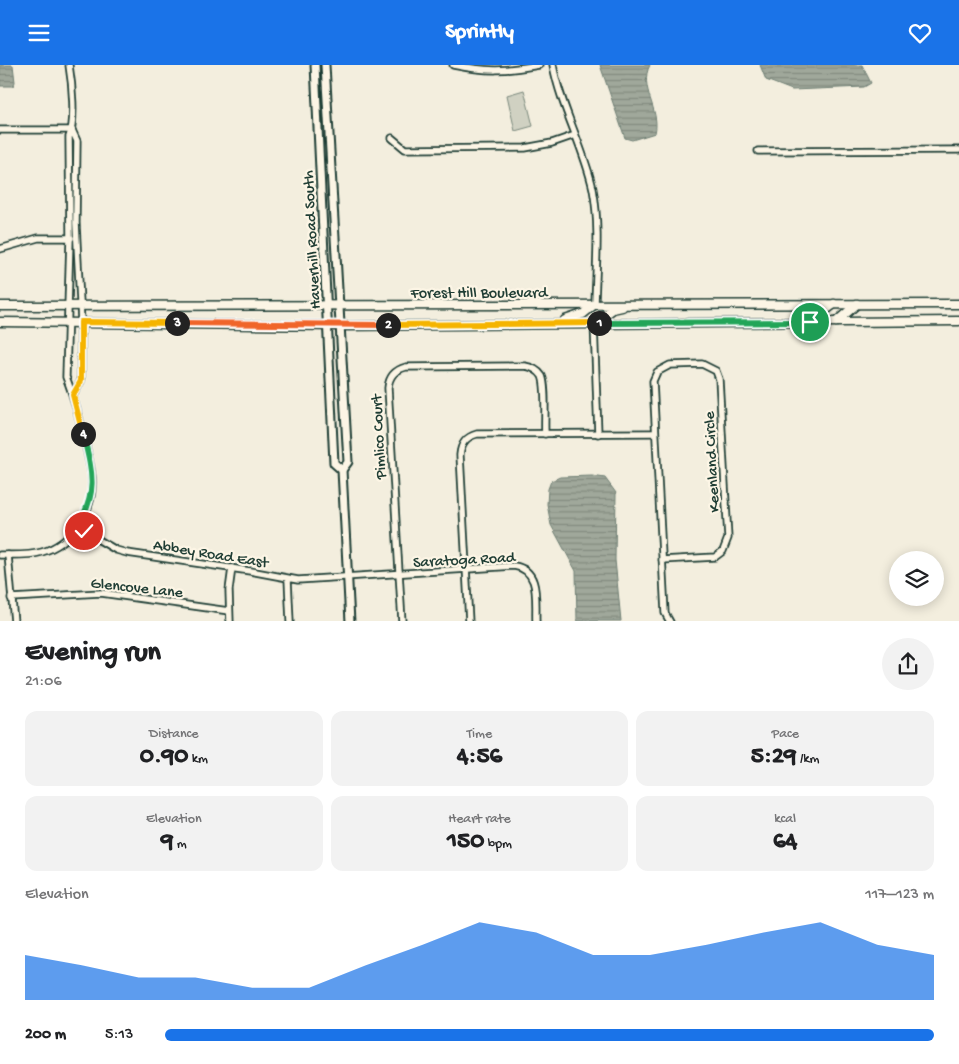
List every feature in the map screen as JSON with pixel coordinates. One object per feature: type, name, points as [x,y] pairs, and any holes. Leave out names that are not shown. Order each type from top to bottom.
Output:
[{"type":"main road","name":"Forest Hill Boulevard","points":[[0,306],[959,303]]},
{"type":"main road","points":[[554,323],[584,314],[595,304]]},
{"type":"main road","points":[[594,323],[613,309],[634,304]]},
{"type":"main road","points":[[810,322],[834,304]]},
{"type":"main road","points":[[836,322],[857,304]]},
{"type":"main road","name":"Forest Hill Boulevard","points":[[0,322],[341,325],[959,321]]},
{"type":"street","points":[[0,555],[30,555],[43,552],[64,540],[77,527],[89,504],[92,484],[84,440],[73,395],[66,377],[70,238],[69,137],[72,130],[72,91],[69,65]]},
{"type":"street","name":"Haverhill Road South","points":[[315,65],[334,463],[342,470]]},
{"type":"street","name":"Haverhill Road South","points":[[325,65],[348,462],[342,470],[350,621]]},
{"type":"street","points":[[453,65],[495,71],[539,65]]},
{"type":"street","points":[[553,65],[557,82],[589,173],[595,207],[595,304]]},
{"type":"street","points":[[0,130],[72,130]]},
{"type":"street","points":[[72,130],[77,141],[77,238],[81,322],[81,381],[73,395]]},
{"type":"street","points":[[392,138],[405,149],[525,148],[575,135]]},
{"type":"street","points":[[758,151],[959,150]]},
{"type":"street","points":[[0,249],[38,238],[77,238]]},
{"type":"street","points":[[594,323],[598,434]]},
{"type":"street","name":"Keenland Circle","points":[[655,433],[652,381],[656,373],[670,365],[702,364],[716,371],[719,379],[728,538],[723,551],[715,557],[662,560]]},
{"type":"street","name":"Pimlico Court","points":[[402,621],[388,388],[393,374],[406,367],[525,366],[534,369],[544,380],[545,434]]},
{"type":"street","points":[[469,621],[460,455],[462,445],[468,437],[477,434],[655,433],[665,613],[670,621]]},
{"type":"street","name":"Abbey Road East","points":[[77,527],[116,550],[127,553],[232,568],[288,579],[348,578]]},
{"type":"street","points":[[8,555],[14,621]]},
{"type":"street","name":"Saratoga Road","points":[[348,578],[514,566],[523,567],[534,580],[536,621]]},
{"type":"street","points":[[230,621],[229,590],[232,568]]},
{"type":"street","points":[[288,579],[290,621]]},
{"type":"street","name":"Glencove Lane","points":[[11,598],[95,592],[230,611]]},
{"type":"shaded area","points":[[0,65],[13,65],[15,82],[13,86],[0,86]]},
{"type":"shaded area","points":[[600,65],[650,65],[647,73],[647,82],[655,116],[655,133],[632,140],[625,138]]},
{"type":"shaded area","points":[[760,65],[862,65],[871,83],[864,87],[792,90],[766,80]]},
{"type":"shaded area","points":[[524,90],[533,126],[515,131],[507,95]]},
{"type":"shaded area","points":[[592,476],[605,478],[616,493],[615,560],[621,621],[577,621],[576,571],[551,525],[547,504],[548,489],[551,481],[560,477]]},
{"type":"route","points":[[84,531],[77,527],[85,515],[89,504],[92,484],[73,395],[81,381],[81,322],[341,325],[810,322]]}]
